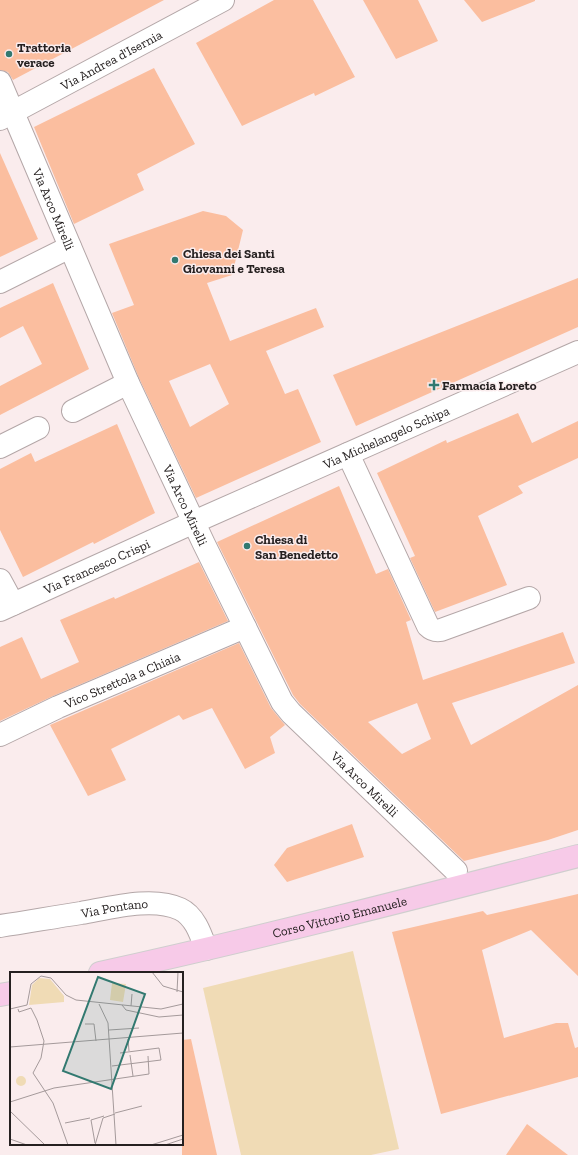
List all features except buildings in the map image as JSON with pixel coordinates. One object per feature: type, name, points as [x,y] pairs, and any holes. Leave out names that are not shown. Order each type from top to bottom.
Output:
[{"type":"main road","name":"Corso Vittorio Emanuele","points":[[106,972],[367,910],[578,856]]},
{"type":"main road","points":[[0,995],[10,993]]},
{"type":"street","name":"Via Andrea d'Isernia","points":[[6,116],[223,0]]},
{"type":"street","name":"Via Arco Mirelli","points":[[0,82],[6,116],[70,247],[128,383],[282,702],[291,713],[456,870]]},
{"type":"street","points":[[0,282],[70,247]]},
{"type":"street","name":"Via Michelangelo Schipa","points":[[194,522],[578,352]]},
{"type":"street","points":[[73,410],[128,383]]},
{"type":"street","points":[[0,447],[38,428]]},
{"type":"street","points":[[348,454],[428,626],[431,629],[436,631],[441,630],[529,598]]},
{"type":"street","name":"Via Francesco Crispi","points":[[6,607],[194,522]]},
{"type":"street","points":[[0,580],[6,607]]},
{"type":"street","name":"Vico Strettola a Chiaia","points":[[0,735],[58,707],[245,627]]},
{"type":"street","name":"Via Pontano","points":[[0,926],[132,905],[158,904],[182,910],[199,930],[206,949]]},
{"type":"shaded area","points":[[353,951],[399,1149],[371,1155],[241,1155],[203,988]]},
{"type":"place","name":"Trattoria verace","points":[[9,54]]},
{"type":"place","name":"Chiesa dei Santi Giovanni e Teresa","points":[[175,260]]},
{"type":"place","name":"Farmacia Loreto","points":[[434,385]]},
{"type":"place","name":"Chiesa di San Benedetto","points":[[247,546]]}]
